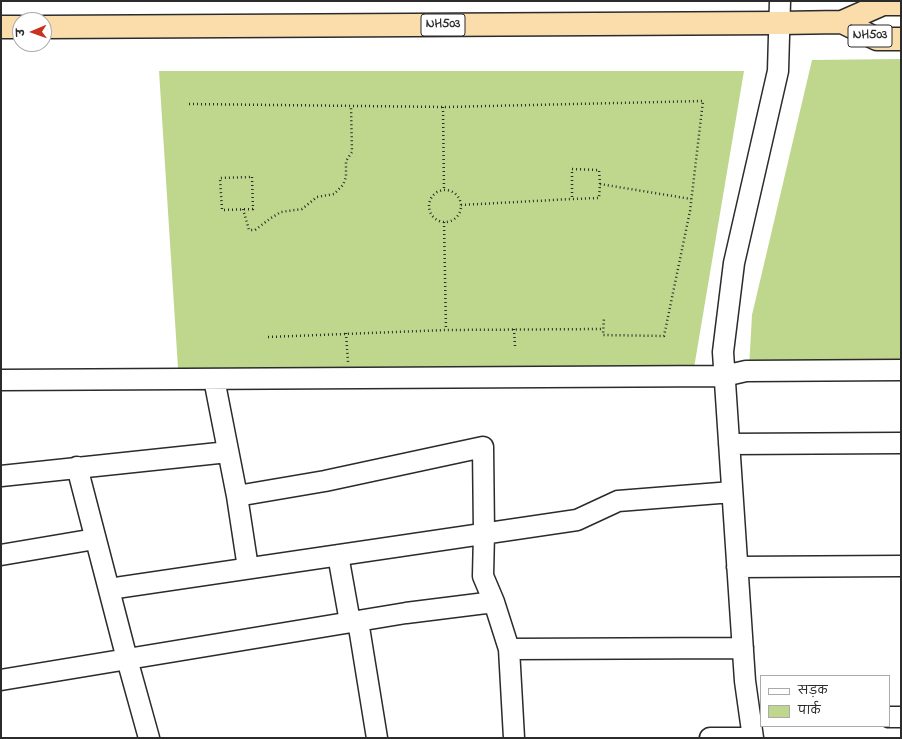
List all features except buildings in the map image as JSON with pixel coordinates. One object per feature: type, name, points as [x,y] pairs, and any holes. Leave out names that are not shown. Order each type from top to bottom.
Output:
[{"type":"highway","name":"NH503","points":[[52,27],[842,22],[883,4],[895,3]]},
{"type":"highway","name":"NH503","points":[[842,22],[877,39],[897,41]]},
{"type":"highway","points":[[1,27],[12,27]]},
{"type":"street","points":[[710,738],[754,728],[745,681],[723,352],[734,263],[778,71],[780,1]]},
{"type":"street","points":[[1,380],[724,376],[746,371],[901,370]]},
{"type":"street","points":[[214,379],[237,496],[248,568]]},
{"type":"street","points":[[729,444],[901,443]]},
{"type":"street","points":[[237,496],[325,482],[483,447],[483,576],[494,602],[509,649],[514,738]]},
{"type":"street","points":[[1,476],[228,452]]},
{"type":"street","points":[[77,467],[149,738]]},
{"type":"street","points":[[109,589],[577,520],[618,501],[732,492]]},
{"type":"street","points":[[1,555],[95,539]]},
{"type":"street","points":[[338,555],[354,621],[377,738]]},
{"type":"street","points":[[737,567],[901,566]]},
{"type":"street","points":[[1,680],[354,621],[494,602]]},
{"type":"street","points":[[509,649],[743,648]]},
{"type":"street","points":[[890,717],[901,717]]},
{"type":"path","points":[[189,104],[443,107],[703,101],[691,199],[664,336],[603,335],[604,317]]},
{"type":"path","points":[[243,209],[249,230],[255,230],[282,212],[302,209],[317,197],[334,194],[343,185],[346,177],[346,161],[352,152],[351,106]]},
{"type":"path","points":[[443,107],[444,190]]},
{"type":"path","points":[[461,205],[599,198],[599,170],[572,169],[572,199]]},
{"type":"path","points":[[252,177],[253,209],[243,209],[222,210],[220,178],[252,177]]},
{"type":"path","points":[[600,184],[691,199]]},
{"type":"path","points":[[444,190],[453,192],[460,200],[461,205],[461,210],[455,219],[444,222],[434,218],[429,208],[432,198],[439,191],[444,190]]},
{"type":"path","points":[[444,222],[446,330]]},
{"type":"path","points":[[514,329],[515,346]]},
{"type":"path","points":[[268,337],[446,330],[603,329]]},
{"type":"path","points":[[346,334],[349,378]]},
{"type":"green space","points":[[901,59],[901,371],[749,369],[752,315],[812,60]]},
{"type":"green space","points":[[159,71],[744,71],[694,368],[178,368]]}]
